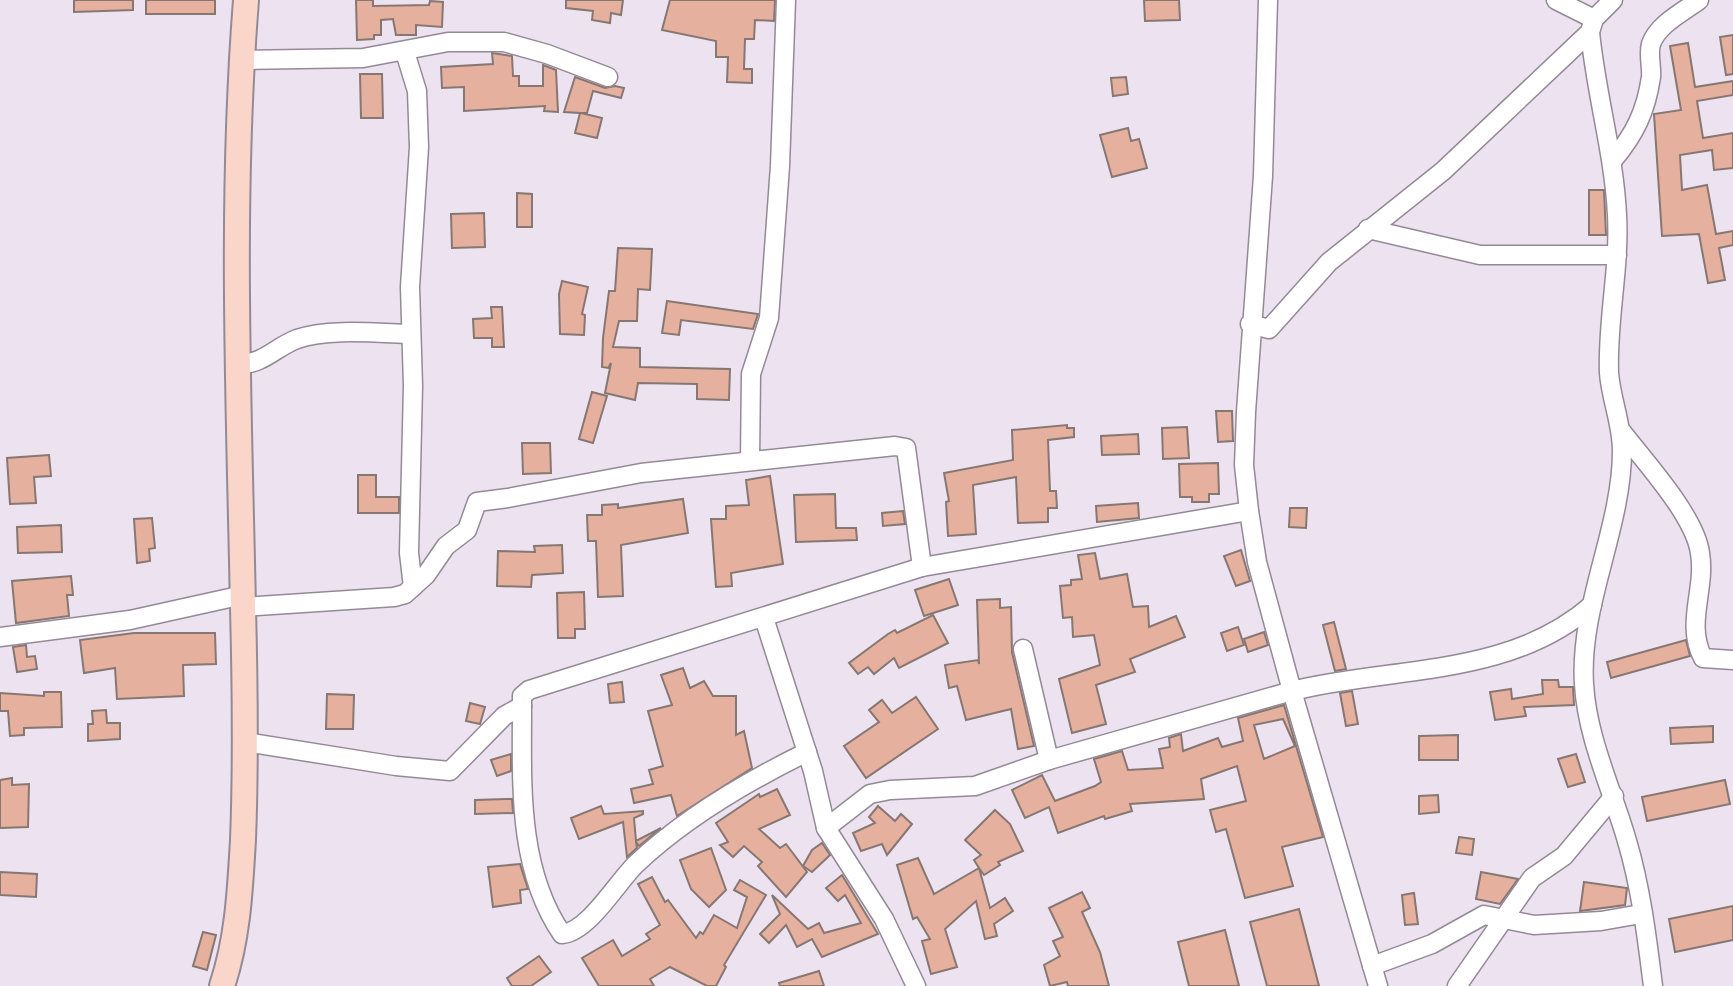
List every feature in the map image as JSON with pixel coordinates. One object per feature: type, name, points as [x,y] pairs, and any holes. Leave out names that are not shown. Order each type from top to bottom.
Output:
[{"type":"main road","points":[[222,986],[232,956],[239,903],[246,741],[236,179],[246,0]]},
{"type":"street","points":[[750,460],[751,374],[769,318],[780,166],[786,0]]},
{"type":"street","points":[[1268,0],[1263,176],[1250,324],[1244,465],[1249,511],[1257,562],[1292,691],[1378,986]]},
{"type":"street","points":[[1556,0],[1592,26],[1613,160],[1617,255],[1609,372],[1620,430],[1620,485],[1592,606],[1583,681],[1588,726],[1614,796],[1639,883],[1641,914],[1653,986]]},
{"type":"street","points":[[1250,324],[1269,329],[1276,323],[1300,292],[1368,229],[1443,170],[1592,26],[1613,0]]},
{"type":"street","points":[[1613,160],[1632,138],[1644,111],[1651,74],[1651,44],[1664,25],[1699,0]]},
{"type":"street","points":[[241,60],[363,58],[448,42],[504,42],[547,54],[608,77]]},
{"type":"street","points":[[405,52],[417,91],[419,147],[419,168],[414,189],[411,334],[413,386],[408,553],[413,587]]},
{"type":"street","points":[[1368,229],[1479,255],[1617,255]]},
{"type":"street","points":[[238,366],[265,359],[294,340],[319,333],[411,334]]},
{"type":"street","points":[[1620,430],[1661,481],[1695,534],[1700,553],[1700,582],[1693,626],[1696,645],[1703,658],[1733,660]]},
{"type":"street","points":[[0,637],[130,620],[243,601],[394,597],[413,587],[426,575],[446,546],[467,530],[477,502],[642,472],[895,446],[906,449],[922,567]]},
{"type":"street","points":[[807,752],[750,780],[657,846],[634,866],[583,924],[572,933],[562,934],[548,913],[524,825],[522,696],[529,690],[922,567],[1249,511]]},
{"type":"street","points":[[826,828],[870,794],[890,790],[975,786],[1049,760],[1292,691],[1329,682],[1414,674],[1476,662],[1557,633],[1592,606]]},
{"type":"street","points":[[764,618],[807,752],[826,828],[884,919],[916,986]]},
{"type":"street","points":[[1557,633],[1577,642],[1585,650]]},
{"type":"street","points":[[1023,649],[1049,760]]},
{"type":"street","points":[[246,741],[396,766],[450,771],[504,716],[522,706]]},
{"type":"street","points":[[1457,986],[1532,878],[1564,856],[1614,796]]},
{"type":"street","points":[[1372,966],[1432,944],[1484,915],[1534,925],[1601,921],[1641,914]]},
{"type":"building","points":[[74,0],[133,0],[133,10],[74,12]]},
{"type":"building","points":[[146,0],[215,0],[215,14],[146,14]]},
{"type":"building","points":[[356,0],[373,0],[373,6],[429,5],[430,1],[443,2],[442,27],[416,25],[416,35],[396,35],[393,19],[381,20],[381,35],[374,35],[374,39],[357,40]]},
{"type":"building","points":[[566,0],[623,0],[621,15],[611,13],[610,23],[592,20],[593,11],[566,8]]},
{"type":"building","points":[[670,0],[775,0],[774,21],[755,20],[754,39],[745,39],[744,69],[752,69],[752,83],[727,82],[728,57],[716,57],[716,41],[662,30]]},
{"type":"building","points":[[1144,0],[1179,0],[1180,20],[1145,21]]},
{"type":"building","points":[[1733,35],[1733,74],[1726,75],[1720,37]]},
{"type":"building","points":[[1688,43],[1695,87],[1733,81],[1733,95],[1697,101],[1703,138],[1733,133],[1733,168],[1714,170],[1712,150],[1680,155],[1682,190],[1707,185],[1716,234],[1733,231],[1733,245],[1719,248],[1725,280],[1708,283],[1699,234],[1662,236],[1654,114],[1681,110],[1670,46]]},
{"type":"building","points":[[492,53],[512,56],[513,76],[519,76],[519,86],[543,86],[543,65],[556,70],[558,112],[544,111],[545,106],[464,111],[464,87],[442,88],[441,67],[493,64]]},
{"type":"building","points":[[360,74],[382,74],[383,118],[361,118]]},
{"type":"building","points":[[575,77],[605,88],[624,88],[621,98],[593,91],[587,113],[581,113],[602,118],[597,138],[575,133],[580,113],[564,112]]},
{"type":"building","points":[[1126,77],[1128,94],[1113,96],[1111,78]]},
{"type":"building","points":[[1128,128],[1131,141],[1139,139],[1147,168],[1112,177],[1100,135]]},
{"type":"building","points":[[1589,190],[1604,190],[1606,235],[1589,235]]},
{"type":"building","points":[[517,193],[532,194],[532,227],[517,227]]},
{"type":"building","points":[[484,213],[485,247],[452,248],[451,214]]},
{"type":"building","points":[[618,248],[652,249],[650,290],[638,289],[637,321],[619,321],[613,347],[640,348],[640,367],[730,369],[729,400],[697,399],[697,384],[638,383],[635,400],[605,393],[611,363],[608,368],[602,367],[603,338],[609,291],[615,291]]},
{"type":"building","points":[[562,281],[588,287],[582,314],[585,315],[584,335],[560,334],[559,294]]},
{"type":"building","points":[[667,301],[758,314],[753,329],[681,320],[679,335],[662,333]]},
{"type":"building","points":[[491,307],[502,307],[504,347],[492,347],[492,338],[474,338],[473,319],[492,318]]},
{"type":"building","points":[[592,392],[607,396],[593,443],[579,439]]},
{"type":"building","points":[[1216,411],[1232,411],[1233,441],[1218,442]]},
{"type":"building","points":[[1067,425],[1067,428],[1074,428],[1074,437],[1048,440],[1050,491],[1056,491],[1057,508],[1048,508],[1048,522],[1018,523],[1016,477],[973,485],[976,534],[948,536],[946,502],[949,501],[944,473],[1013,460],[1012,430]]},
{"type":"building","points":[[1187,427],[1189,458],[1163,459],[1162,428]]},
{"type":"building","points":[[1138,434],[1139,454],[1102,455],[1101,436]]},
{"type":"building","points":[[522,443],[550,443],[551,473],[523,474]]},
{"type":"building","points":[[49,455],[51,476],[34,477],[36,503],[10,504],[7,458]]},
{"type":"building","points":[[1218,463],[1219,494],[1209,494],[1209,502],[1192,502],[1192,497],[1180,497],[1179,464]]},
{"type":"building","points":[[358,475],[376,475],[376,497],[399,497],[399,513],[358,513]]},
{"type":"building","points":[[770,476],[783,564],[731,573],[732,586],[716,587],[711,519],[726,519],[726,506],[749,505],[746,480]]},
{"type":"building","points":[[835,494],[836,528],[856,528],[857,540],[796,542],[794,495]]},
{"type":"building","points":[[683,499],[688,533],[621,545],[623,596],[598,597],[596,541],[588,541],[587,515],[602,515],[602,505],[618,504],[618,508]]},
{"type":"building","points":[[1138,503],[1139,518],[1097,522],[1096,506]]},
{"type":"building","points":[[1290,508],[1307,508],[1306,528],[1289,527]]},
{"type":"building","points":[[903,511],[905,524],[883,526],[882,513]]},
{"type":"building","points":[[152,518],[155,548],[149,549],[150,561],[137,563],[134,519]]},
{"type":"building","points":[[61,525],[62,552],[18,553],[17,527]]},
{"type":"building","points":[[562,545],[563,573],[532,575],[531,587],[497,586],[498,551],[535,552],[534,546]]},
{"type":"building","points":[[1241,550],[1250,581],[1236,586],[1224,556]]},
{"type":"building","points":[[1095,553],[1100,579],[1127,574],[1133,607],[1148,606],[1149,627],[1176,616],[1185,637],[1130,659],[1135,672],[1096,685],[1106,724],[1072,733],[1059,679],[1100,665],[1094,635],[1073,637],[1072,617],[1063,618],[1060,586],[1071,585],[1071,580],[1082,579],[1078,555]]},
{"type":"building","points":[[71,576],[73,595],[67,595],[69,616],[16,623],[12,581]]},
{"type":"building","points":[[949,579],[958,605],[924,616],[915,590]]},
{"type":"building","points":[[584,592],[585,629],[575,629],[575,638],[558,638],[557,593]]},
{"type":"building","points":[[1000,599],[1000,608],[1011,607],[1012,652],[1034,746],[1018,749],[1011,709],[966,720],[957,686],[949,688],[945,665],[978,660],[979,664],[977,600]]},
{"type":"building","points":[[933,615],[948,643],[899,668],[894,658],[874,674],[868,667],[858,674],[849,663],[895,630],[897,633]]},
{"type":"building","points":[[1334,622],[1346,669],[1335,671],[1323,625]]},
{"type":"building","points":[[1238,627],[1244,645],[1227,651],[1221,633]]},
{"type":"building","points":[[1264,632],[1268,645],[1248,652],[1244,639]]},
{"type":"building","points":[[134,633],[215,633],[216,664],[183,665],[184,696],[117,699],[115,668],[84,673],[80,640]]},
{"type":"building","points":[[1686,640],[1690,656],[1611,678],[1607,662]]},
{"type":"building","points":[[26,645],[27,657],[35,656],[37,669],[17,672],[13,647]]},
{"type":"building","points":[[683,668],[690,688],[704,681],[713,696],[736,696],[736,735],[744,731],[752,768],[677,816],[671,795],[634,803],[631,789],[653,784],[649,770],[663,766],[648,711],[672,705],[661,675]]},
{"type":"building","points":[[1542,680],[1558,680],[1559,687],[1573,687],[1574,705],[1524,707],[1526,716],[1495,720],[1490,692],[1511,689],[1512,699],[1543,694]]},
{"type":"building","points":[[622,682],[624,702],[610,703],[608,684]]},
{"type":"building","points":[[1352,691],[1358,724],[1346,726],[1340,693]]},
{"type":"building","points":[[44,692],[61,692],[62,727],[24,728],[24,735],[10,736],[8,711],[0,711],[0,693],[44,696]]},
{"type":"building","points":[[327,694],[354,695],[353,729],[326,729]]},
{"type":"building","points":[[916,697],[938,729],[866,778],[844,746],[879,722],[869,710],[882,700],[892,713]]},
{"type":"building","points":[[470,703],[485,707],[480,724],[466,721]]},
{"type":"building","points":[[1284,705],[1323,837],[1282,847],[1293,886],[1245,898],[1226,829],[1216,832],[1210,810],[1246,801],[1237,766],[1201,779],[1204,799],[1130,804],[1132,811],[1105,819],[1104,816],[1058,833],[1049,807],[1025,818],[1012,790],[1042,775],[1055,801],[1101,782],[1094,759],[1122,751],[1128,770],[1163,768],[1159,749],[1170,747],[1169,738],[1181,734],[1183,751],[1218,738],[1222,747],[1243,741],[1238,718]],"holes":[[[1283,719],[1295,746],[1264,759],[1254,725]]]},
{"type":"building","points":[[106,710],[107,723],[120,723],[120,739],[88,741],[88,724],[93,724],[92,711]]},
{"type":"building","points":[[1713,726],[1713,742],[1671,744],[1670,728]]},
{"type":"building","points":[[1458,735],[1458,760],[1419,760],[1419,736]]},
{"type":"building","points":[[511,754],[511,771],[497,776],[491,760]]},
{"type":"building","points":[[1576,754],[1585,782],[1568,787],[1558,759]]},
{"type":"building","points":[[12,778],[12,785],[29,784],[28,827],[0,828],[0,780]]},
{"type":"building","points":[[1725,780],[1730,804],[1647,821],[1642,797]]},
{"type":"building","points":[[777,789],[790,815],[759,829],[780,848],[786,844],[807,872],[786,897],[758,866],[762,862],[744,846],[733,857],[720,845],[728,842],[716,823],[759,794],[760,797]]},
{"type":"building","points":[[1438,795],[1439,812],[1419,814],[1419,796]]},
{"type":"building","points":[[512,799],[513,813],[475,814],[475,800]]},
{"type":"building","points":[[601,806],[604,814],[643,811],[643,814],[634,818],[636,841],[661,828],[639,846],[636,842],[637,848],[627,857],[623,822],[579,839],[571,818]]},
{"type":"building","points":[[878,806],[895,821],[901,814],[912,824],[887,855],[882,844],[861,851],[853,833],[875,823],[869,817]]},
{"type":"building","points":[[995,810],[1010,824],[1023,851],[998,862],[1000,865],[984,875],[974,860],[981,855],[965,840]]},
{"type":"building","points":[[1459,837],[1474,839],[1472,855],[1456,853]]},
{"type":"building","points":[[822,843],[830,855],[812,872],[803,866],[812,850]]},
{"type":"building","points":[[711,848],[726,890],[709,907],[691,889],[680,860]]},
{"type":"building","points":[[918,858],[934,894],[979,868],[990,908],[1005,898],[1013,911],[994,924],[997,936],[985,939],[976,901],[945,929],[957,967],[931,974],[922,941],[930,939],[917,917],[913,919],[897,865]]},
{"type":"building","points":[[520,864],[528,889],[520,890],[521,903],[493,907],[488,867]]},
{"type":"building","points":[[0,872],[37,874],[36,897],[0,895]]},
{"type":"building","points":[[1481,872],[1518,879],[1500,904],[1476,899]]},
{"type":"building","points":[[842,875],[878,934],[822,957],[812,939],[797,947],[786,925],[769,943],[760,934],[780,914],[772,895],[808,929],[819,923],[824,933],[861,923],[845,895],[838,901],[826,888]]},
{"type":"building","points":[[652,877],[665,902],[668,900],[696,938],[700,932],[703,934],[714,915],[737,928],[747,897],[734,890],[740,880],[766,895],[724,965],[726,967],[716,986],[707,986],[670,967],[650,979],[654,986],[599,986],[582,958],[613,940],[622,956],[650,939],[646,934],[660,925],[638,884]]},
{"type":"building","points":[[1584,882],[1627,888],[1625,905],[1580,911]]},
{"type":"building","points":[[1082,892],[1090,908],[1082,912],[1100,952],[1109,986],[1068,986],[1067,982],[1050,986],[1044,965],[1060,956],[1053,941],[1063,937],[1049,908]]},
{"type":"building","points":[[1414,893],[1418,924],[1405,925],[1402,895]]},
{"type":"building","points":[[1733,906],[1733,940],[1675,952],[1669,919]]},
{"type":"building","points":[[1299,909],[1319,986],[1267,986],[1250,922]]},
{"type":"building","points":[[1225,930],[1239,986],[1189,986],[1178,942]]},
{"type":"building","points":[[203,932],[216,935],[207,970],[193,966]]},
{"type":"building","points":[[539,956],[551,972],[531,986],[512,986],[507,978]]},
{"type":"building","points":[[819,971],[824,986],[780,986],[779,983]]}]
